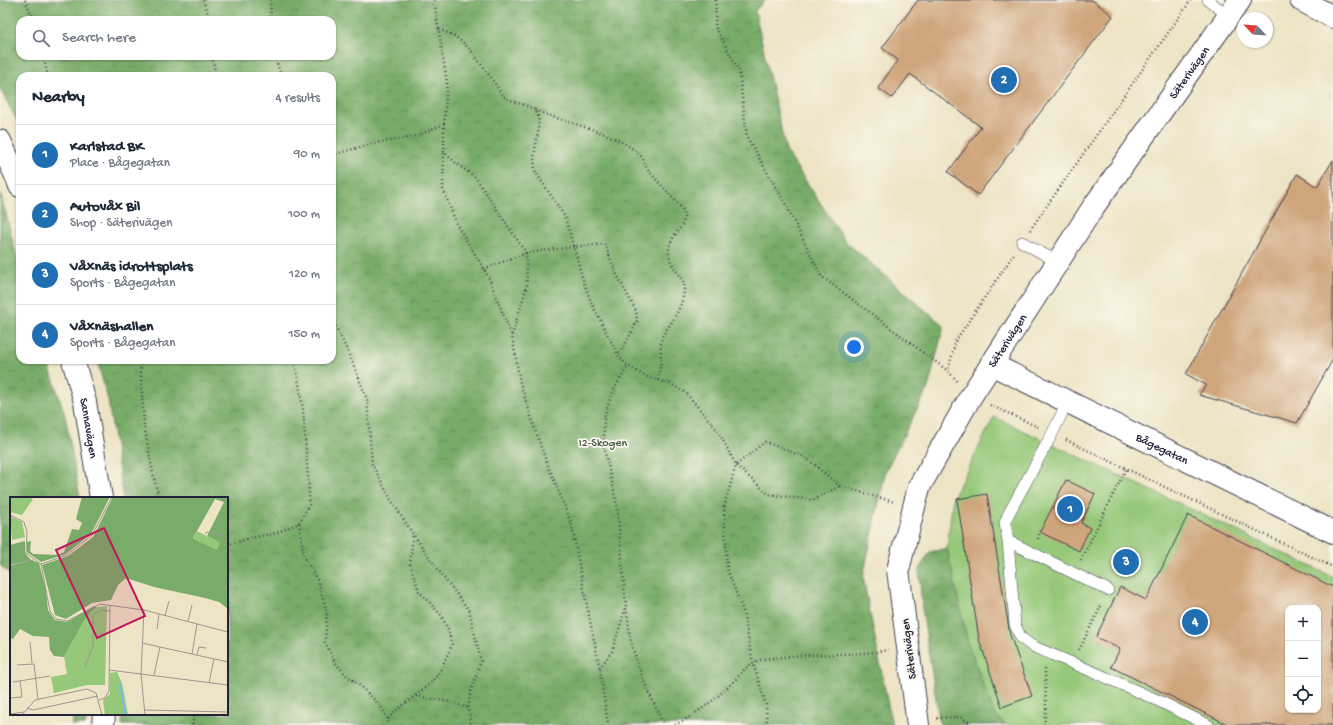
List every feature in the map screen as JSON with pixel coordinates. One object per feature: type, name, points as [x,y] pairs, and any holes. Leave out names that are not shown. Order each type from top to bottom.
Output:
[{"type":"street","points":[[1301,0],[1333,17]]},
{"type":"street","name":"Säterivägen","points":[[917,722],[898,570],[919,487],[971,396],[1094,206],[1234,8]]},
{"type":"street","points":[[0,141],[16,176]]},
{"type":"street","name":"Sannavägen","points":[[74,364],[85,402],[101,497]]},
{"type":"street","name":"Bågegatan","points":[[991,364],[1333,532]]},
{"type":"street","points":[[103,725],[104,715]]},
{"type":"lane","points":[[1208,0],[1234,8]]},
{"type":"lane","points":[[1022,242],[1058,262]]},
{"type":"lane","points":[[1068,402],[1008,514],[1005,523],[1008,540],[1015,625],[1021,638],[1032,646],[1157,700],[1208,725]]},
{"type":"lane","points":[[1008,540],[1108,590]]},
{"type":"path","points":[[25,0],[32,16]]},
{"type":"path","points":[[203,0],[207,16]]},
{"type":"path","points":[[270,0],[271,16]]},
{"type":"path","points":[[434,0],[448,83],[444,124],[443,189],[457,224],[484,269],[512,335],[520,383],[543,453],[572,522],[600,669],[608,725]]},
{"type":"path","points":[[716,0],[715,26],[739,71],[747,137],[784,201],[821,276],[948,371],[971,396],[1333,567]]},
{"type":"path","points":[[948,371],[956,340],[1022,242],[1191,0]]},
{"type":"path","points":[[439,29],[456,38],[469,48],[503,96],[514,102],[525,104],[554,118],[609,136],[628,146],[641,156],[648,170],[682,208],[685,215],[684,221],[670,241],[669,250],[670,259],[684,283],[682,301],[676,315],[662,335],[660,344],[661,365],[658,380]]},
{"type":"path","points":[[44,60],[47,72]]},
{"type":"path","points":[[213,60],[215,72]]},
{"type":"path","points":[[276,60],[279,72]]},
{"type":"path","points":[[535,110],[539,118],[534,157],[535,171],[565,217],[591,302],[618,355],[628,366],[646,377],[669,383],[686,393],[718,432],[736,465],[768,494],[813,500],[840,486]]},
{"type":"path","points":[[336,154],[371,144],[417,136],[444,124]]},
{"type":"path","points":[[444,152],[456,164],[475,177],[526,253],[528,286],[512,335]]},
{"type":"path","points":[[484,269],[526,253],[604,244],[636,311],[637,321],[632,334],[618,355]]},
{"type":"path","points":[[336,327],[349,354],[367,399],[372,464],[391,500],[413,534],[469,610],[481,661],[471,691],[468,708],[471,725]]},
{"type":"path","points":[[140,364],[144,426],[154,478],[160,497]]},
{"type":"path","points":[[294,364],[303,409],[309,491],[309,505],[299,523],[304,557],[318,581],[327,613],[325,642],[334,661],[345,674],[380,705],[388,719],[388,725]]},
{"type":"path","points":[[628,366],[612,393],[604,417],[604,447],[617,505],[626,607],[631,642],[641,674],[664,725]]},
{"type":"path","points":[[767,725],[766,705],[753,663],[743,611],[727,569],[724,507],[736,465],[765,442],[805,456],[840,486],[914,507]]},
{"type":"path","points":[[1074,573],[1126,469]]},
{"type":"path","points":[[228,545],[250,538],[276,533],[299,523]]},
{"type":"path","points":[[388,719],[398,709],[430,684],[440,671],[452,645],[448,629],[441,615],[419,591],[410,564],[413,534]]},
{"type":"path","points":[[1073,663],[1108,590]]},
{"type":"path","points":[[600,669],[612,652],[626,607]]},
{"type":"path","points":[[674,725],[698,712],[735,681],[744,669],[761,660],[808,654],[869,653],[908,647]]},
{"type":"path","points":[[1044,725],[1046,709],[1045,652]]},
{"type":"path","points":[[415,696],[449,702],[468,708]]},
{"type":"path","points":[[192,725],[195,715]]},
{"type":"path","points":[[917,722],[960,717],[973,725]]},
{"type":"green space","name":"I2-Skogen","points":[[0,0],[765,0],[755,11],[786,151],[846,242],[944,326],[928,388],[886,470],[863,577],[892,725],[122,725],[123,715],[228,715],[228,497],[123,497],[108,400],[98,364],[336,364],[336,72],[16,72],[16,119],[0,89]]},
{"type":"green space","points":[[0,191],[16,254],[16,364],[48,364],[65,415],[80,497],[10,497],[10,574],[0,565]]},
{"type":"green space","points":[[994,417],[1333,577],[1333,725],[1005,725],[994,713],[968,643],[947,548],[953,498]]},
{"type":"green space","points":[[947,548],[968,643],[994,713],[1004,725],[940,725],[922,609],[919,569],[930,552]]},
{"type":"green space","points":[[72,715],[86,715],[85,725],[71,725],[73,722]]},
{"type":"building","points":[[918,0],[1092,0],[1113,16],[978,195],[948,172],[981,127],[910,74],[892,98],[878,88],[898,60],[882,48]]},
{"type":"building","points":[[1333,160],[1333,359],[1297,423],[1199,395],[1206,385],[1186,374],[1297,174],[1317,187]]},
{"type":"building","points":[[1066,480],[1095,494],[1081,523],[1090,528],[1079,551],[1040,532]]},
{"type":"building","points":[[987,494],[1010,635],[1032,696],[1002,707],[979,639],[957,499]]},
{"type":"building","points":[[1188,515],[1333,587],[1333,725],[1229,725],[1111,667],[1120,649],[1096,637],[1120,587],[1146,600]]},
{"type":"place","name":"Autovåx Bil","points":[[1004,80]]},
{"type":"place","name":"Karlstad BK","points":[[1070,509]]},
{"type":"place","name":"Våxnäs idrottsplats","points":[[1126,562]]},
{"type":"place","name":"Våxnäshallen","points":[[1195,622]]}]
